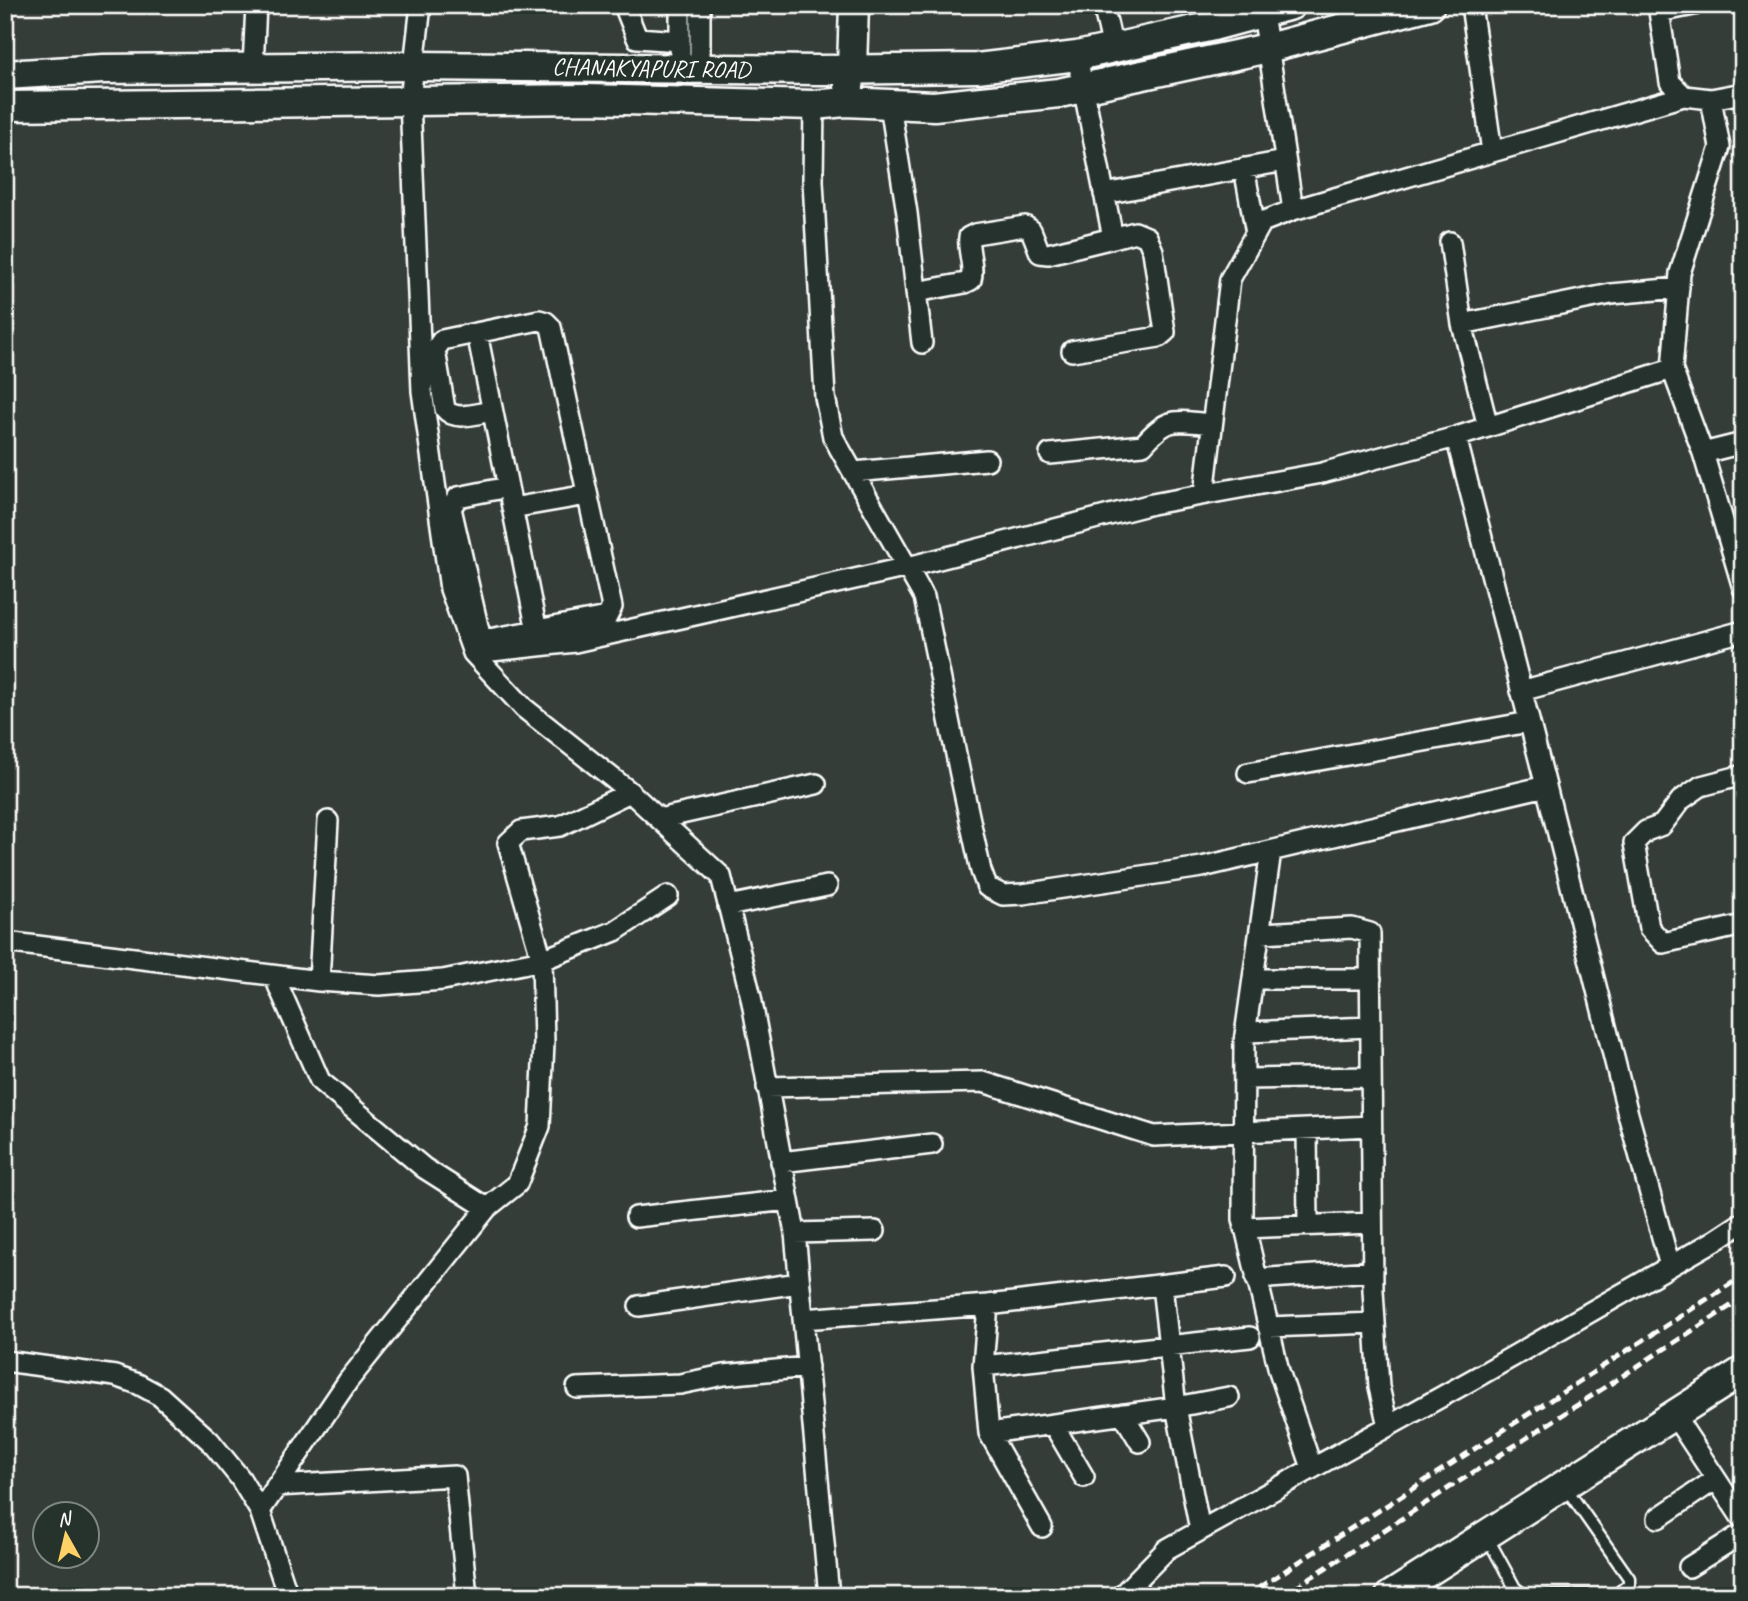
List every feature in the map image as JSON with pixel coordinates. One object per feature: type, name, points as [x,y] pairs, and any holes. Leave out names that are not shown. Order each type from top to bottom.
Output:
[{"type":"street","points":[[253,67],[257,5]]},
{"type":"street","points":[[421,5],[410,100],[422,391],[450,589],[473,653],[524,708],[630,792],[721,876],[751,997],[794,1233],[829,1596]]},
{"type":"street","points":[[624,5],[637,38],[687,59]]},
{"type":"street","points":[[680,5],[687,59]]},
{"type":"street","points":[[687,59],[699,5]]},
{"type":"street","points":[[845,102],[852,68],[855,5]]},
{"type":"street","points":[[1103,5],[1112,48]]},
{"type":"street","name":"CHANAKYAPURI ROAD","points":[[5,75],[103,69],[415,66],[687,59],[852,68],[977,68],[1077,56],[1291,5]]},
{"type":"street","points":[[5,106],[588,99],[814,105],[845,102],[934,106],[1059,93],[1268,48],[1430,5]]},
{"type":"street","points":[[1471,5],[1492,152]]},
{"type":"street","points":[[1684,96],[1670,82],[1658,9],[1694,5]]},
{"type":"street","points":[[1263,13],[1293,210]]},
{"type":"street","points":[[1077,56],[1113,238]]},
{"type":"street","points":[[1204,494],[1230,279],[1262,222],[1293,210],[1684,96],[1711,99],[1743,93]]},
{"type":"street","points":[[1711,99],[1720,147],[1680,273],[1672,369],[1703,453],[1743,587]]},
{"type":"street","points":[[814,105],[813,181],[825,397],[833,437],[924,597],[981,871],[987,887],[1003,895],[1023,894],[1202,867],[1546,786]]},
{"type":"street","points":[[890,105],[908,213],[922,343]]},
{"type":"street","points":[[1104,194],[1285,161]]},
{"type":"street","points":[[1244,168],[1256,233]]},
{"type":"street","points":[[916,292],[964,284],[971,280],[973,273],[968,244],[969,237],[975,234],[1025,226],[1031,230],[1040,253],[1048,254],[1135,232],[1147,237],[1153,251],[1165,332],[1159,337],[1072,351]]},
{"type":"street","points":[[1450,242],[1462,324],[1488,427]]},
{"type":"street","points":[[1462,324],[1611,294],[1679,288]]},
{"type":"street","points":[[473,653],[538,638],[607,617],[612,607],[551,327],[545,322],[539,320],[442,340],[435,350],[445,409],[449,414],[456,416],[492,411]]},
{"type":"street","points":[[477,333],[538,638]]},
{"type":"street","points":[[508,487],[458,497],[451,508],[480,635],[489,639],[538,638],[575,642],[908,567],[1152,504],[1322,473],[1456,437],[1672,369]]},
{"type":"street","points":[[1050,454],[1143,445],[1161,426],[1174,421],[1212,425]]},
{"type":"street","points":[[1456,437],[1670,1266]]},
{"type":"street","points":[[1703,453],[1743,443]]},
{"type":"street","points":[[854,472],[988,460]]},
{"type":"street","points":[[512,509],[587,495]]},
{"type":"street","points":[[1521,691],[1743,631]]},
{"type":"street","points":[[1248,773],[1530,722]]},
{"type":"street","points":[[1743,775],[1701,786],[1681,800],[1662,825],[1646,831],[1634,843],[1650,928],[1663,943],[1743,925]]},
{"type":"street","points":[[659,819],[816,785]]},
{"type":"street","points":[[260,1511],[348,1381],[487,1208],[517,1184],[540,1126],[544,1043],[542,960],[508,843],[521,831],[560,825],[630,792]]},
{"type":"street","points":[[319,982],[328,821]]},
{"type":"street","points":[[1271,851],[1246,1032],[1242,1219],[1279,1371],[1312,1468]]},
{"type":"street","points":[[728,906],[827,886]]},
{"type":"street","points":[[5,942],[319,982],[379,985],[443,980],[542,960],[615,931],[668,896]]},
{"type":"street","points":[[1261,933],[1352,928],[1370,933],[1373,1271],[1379,1387],[1388,1426]]},
{"type":"street","points":[[274,976],[320,1081],[424,1168],[487,1208]]},
{"type":"street","points":[[1254,979],[1371,979]]},
{"type":"street","points":[[1246,1032],[1371,1027]]},
{"type":"street","points":[[1244,1079],[1371,1077]]},
{"type":"street","points":[[767,1087],[983,1082],[1154,1136],[1371,1126]]},
{"type":"street","points":[[1307,1129],[1308,1225]]},
{"type":"street","points":[[781,1162],[932,1144]]},
{"type":"street","points":[[636,1217],[788,1200]]},
{"type":"street","points":[[1121,1596],[1167,1549],[1670,1266],[1743,1222]]},
{"type":"street","points":[[1244,1228],[1372,1223]]},
{"type":"street","points":[[794,1233],[875,1231]]},
{"type":"street","points":[[1256,1279],[1373,1271]]},
{"type":"street","points":[[803,1319],[988,1306],[1226,1277]]},
{"type":"street","points":[[639,1306],[799,1283]]},
{"type":"street","points":[[1162,1286],[1176,1407],[1200,1530]]},
{"type":"street","points":[[988,1306],[983,1366],[989,1433],[1042,1527]]},
{"type":"street","points":[[1268,1327],[1375,1323]]},
{"type":"street","points":[[983,1366],[1250,1337]]},
{"type":"street","points":[[5,1361],[115,1376],[160,1396],[210,1441],[240,1478],[260,1511],[288,1596]]},
{"type":"street","points":[[577,1388],[680,1384],[724,1375],[808,1367]]},
{"type":"street","points":[[1390,1596],[1743,1371]]},
{"type":"street","points":[[989,1433],[1124,1415],[1229,1397]]},
{"type":"street","points":[[1124,1415],[1140,1441]]},
{"type":"street","points":[[1674,1415],[1740,1511]]},
{"type":"street","points":[[1053,1424],[1084,1476]]},
{"type":"street","points":[[276,1486],[455,1476],[467,1596]]},
{"type":"street","points":[[1658,1518],[1716,1479]]},
{"type":"street","points":[[1689,1567],[1743,1533]]},
{"type":"lane","points":[[1486,1535],[1515,1588],[1523,1594],[1616,1595],[1629,1584],[1629,1578],[1563,1485]]},
{"type":"railway","points":[[1246,1596],[1743,1276]]},
{"type":"railway","points":[[1282,1596],[1743,1298]]}]
